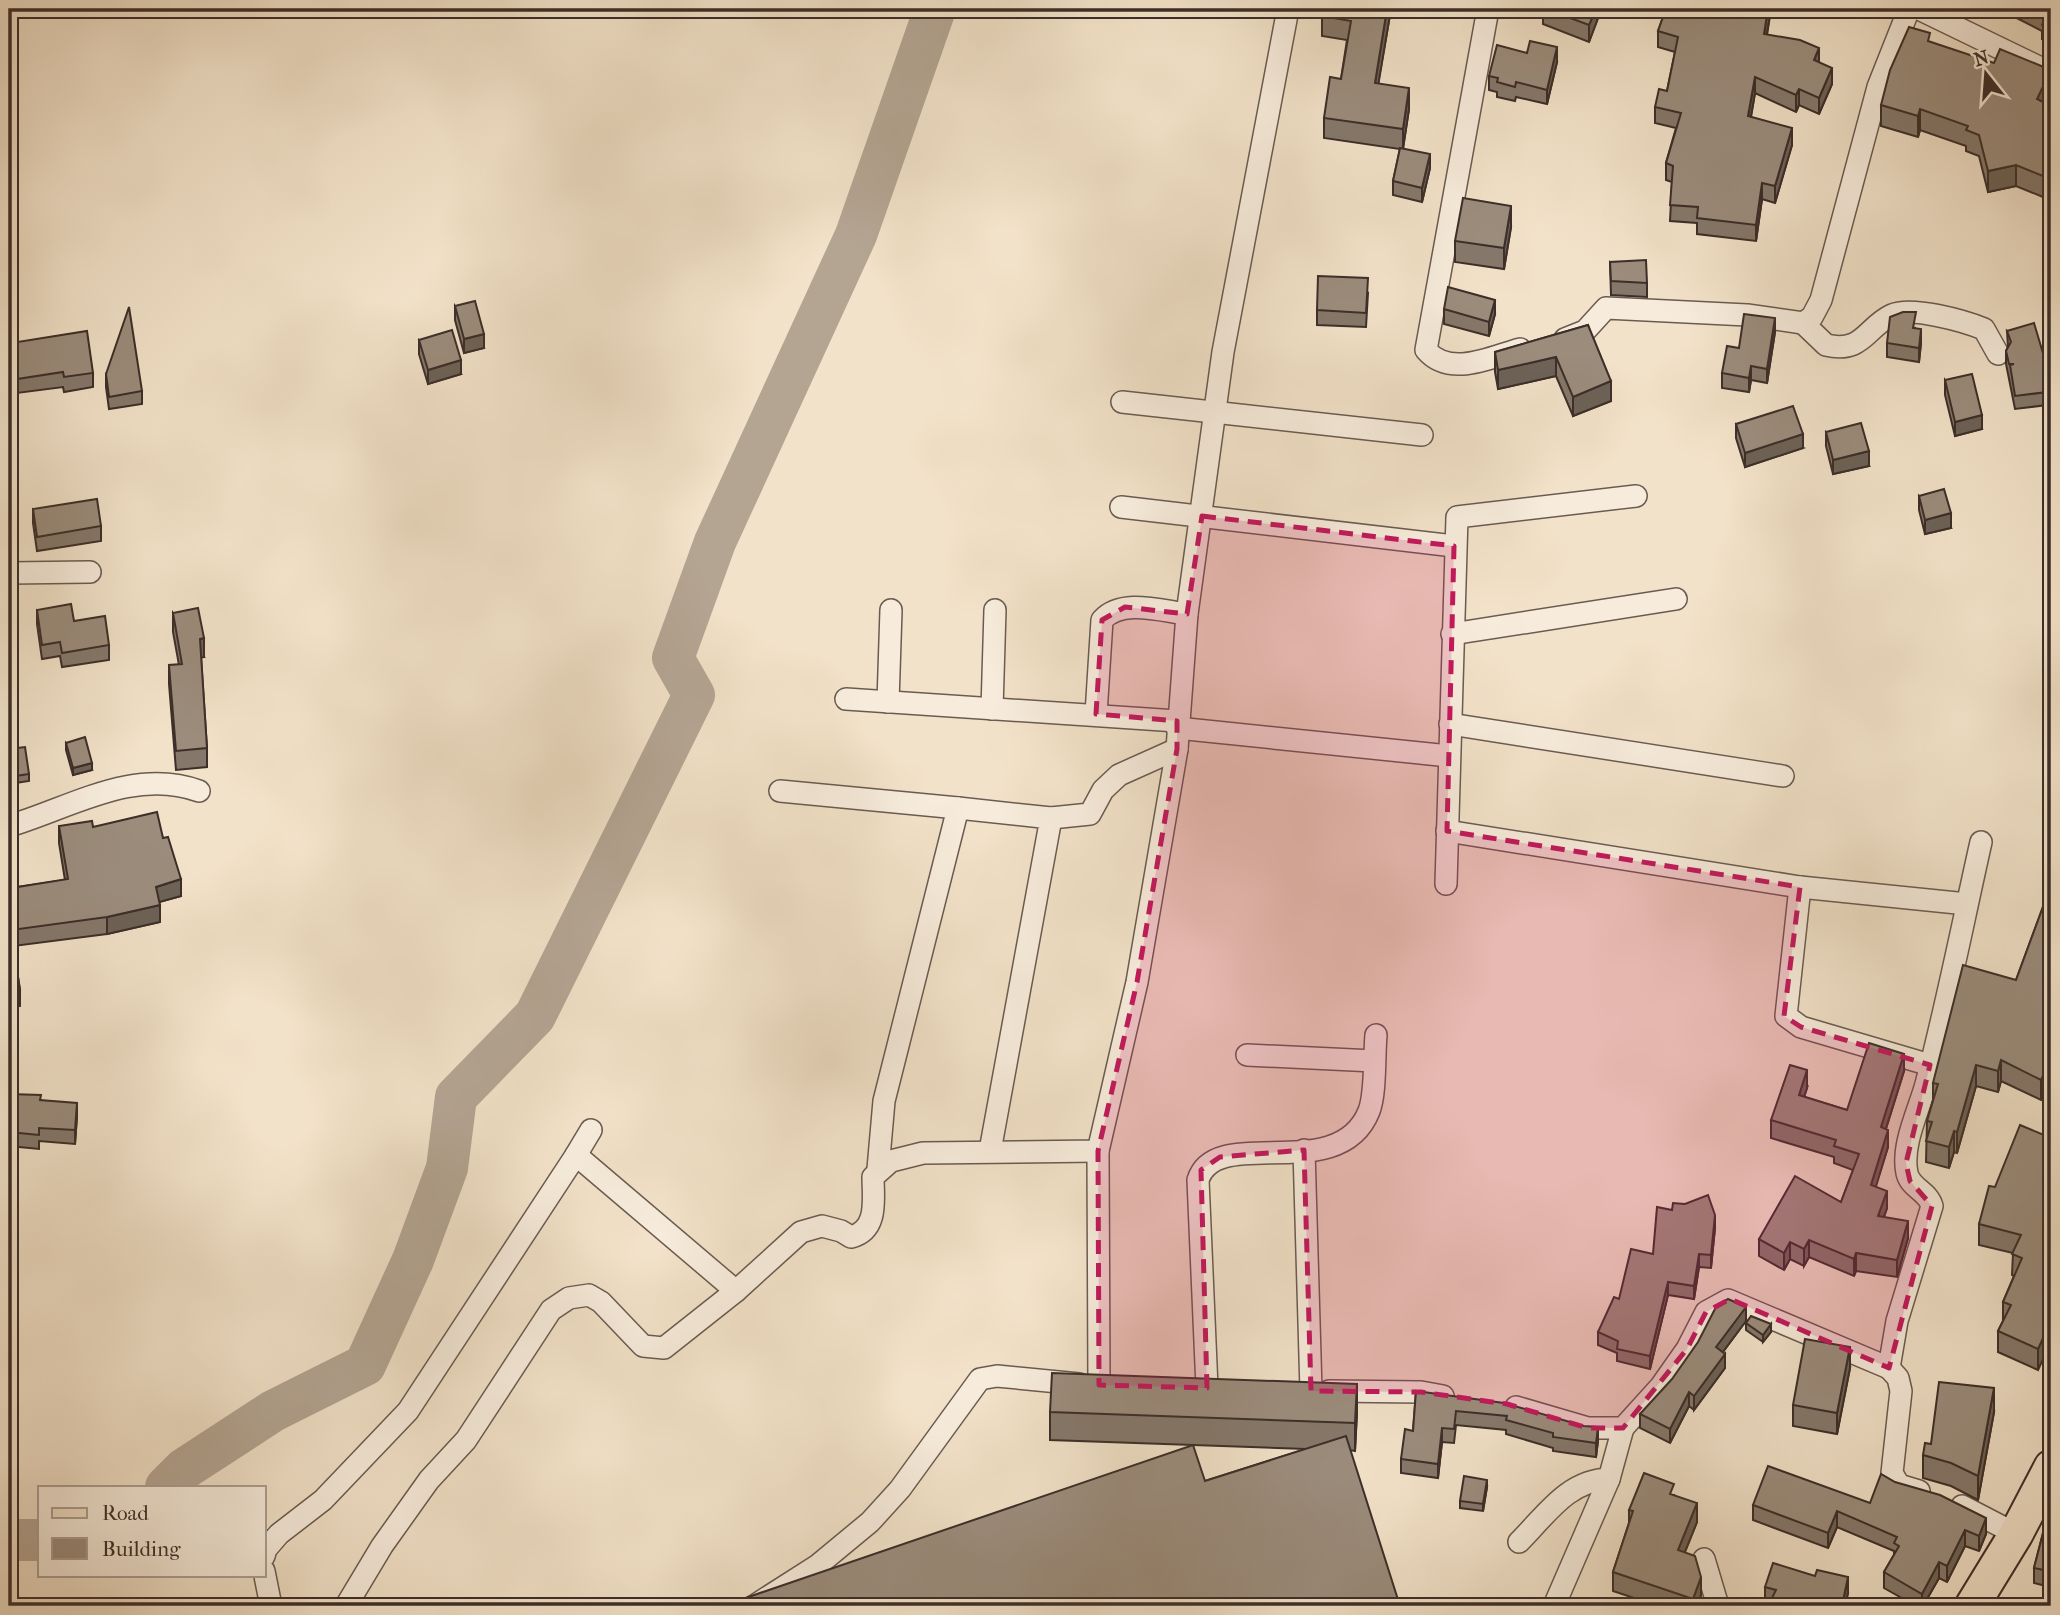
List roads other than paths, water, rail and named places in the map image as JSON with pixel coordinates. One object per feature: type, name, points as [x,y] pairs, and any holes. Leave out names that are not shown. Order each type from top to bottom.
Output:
[{"type":"main road","points":[[1972,1606],[2017,1534],[2051,1467]]},
{"type":"street","points":[[1100,1385],[1098,1150],[1137,982],[1177,749],[1187,614],[1223,352],[1288,9]]},
{"type":"street","points":[[1488,9],[1428,332],[1426,350],[1433,358],[1442,362],[1485,362],[1585,331],[1606,308],[1734,314],[1803,323],[1826,345],[1848,347],[1865,338],[1890,315],[1898,313],[1939,316],[1984,329],[1998,354]]},
{"type":"street","points":[[1803,323],[1817,310],[1878,87],[1921,10],[2051,73]]},
{"type":"street","points":[[1122,402],[1422,435]]},
{"type":"street","points":[[1446,884],[1454,546],[1457,517],[1636,496]]},
{"type":"street","points":[[1121,508],[1454,546]]},
{"type":"street","points":[[9,573],[90,572]]},
{"type":"street","points":[[1452,634],[1676,599]]},
{"type":"street","points":[[1097,714],[1102,620],[1110,611],[1125,607],[1187,614]]},
{"type":"street","points":[[888,702],[891,610]]},
{"type":"street","points":[[992,709],[995,610]]},
{"type":"street","points":[[846,699],[1097,714],[1449,756]]},
{"type":"street","points":[[1450,724],[1783,776]]},
{"type":"street","points":[[780,791],[1051,818],[1090,814],[1103,790],[1119,775],[1177,749]]},
{"type":"street","points":[[9,826],[114,789],[175,783],[199,791]]},
{"type":"street","points":[[878,1170],[884,1101],[958,808]]},
{"type":"street","points":[[990,1151],[1051,818]]},
{"type":"street","points":[[1447,831],[1800,887],[1967,904]]},
{"type":"street","points":[[1889,1368],[1897,1321],[1932,1206],[1930,1198],[1910,1181],[1906,1163],[1980,842]]},
{"type":"street","points":[[1800,887],[1786,1016],[1801,1027],[1930,1065]]},
{"type":"street","points":[[1208,1388],[1198,1180],[1201,1170],[1220,1157],[1340,1146],[1358,1131],[1370,1109],[1376,1035]]},
{"type":"street","points":[[1247,1055],[1374,1061]]},
{"type":"street","points":[[266,1549],[279,1534],[323,1500],[408,1411],[592,1130]]},
{"type":"street","points":[[346,1606],[382,1546],[429,1480],[466,1440],[551,1310],[560,1303],[589,1295],[601,1302],[643,1346],[658,1349],[680,1338],[801,1232],[822,1226],[851,1237],[858,1235],[872,1218],[873,1177],[878,1170],[902,1156],[990,1151],[1098,1150]]},
{"type":"street","points":[[1304,1150],[1311,1391]]},
{"type":"street","points":[[576,1155],[736,1291]]},
{"type":"street","points":[[1554,1606],[1609,1479],[1621,1447],[1623,1428],[1667,1377],[1687,1349],[1706,1312],[1728,1300],[1889,1368],[1898,1378],[1901,1391],[1892,1473],[1894,1481],[1899,1485],[1945,1498],[2017,1534]]},
{"type":"street","points":[[754,1606],[818,1565],[870,1522],[900,1489],[981,1379],[997,1376],[1046,1383],[1126,1386]]},
{"type":"street","points":[[1180,1387],[1231,1389]]},
{"type":"street","points":[[1283,1390],[1421,1392],[1466,1400]]},
{"type":"street","points":[[1497,1403],[1587,1428],[1623,1428]]},
{"type":"street","points":[[1519,1542],[1570,1491],[1589,1480],[1609,1479]]},
{"type":"street","points":[[1704,1559],[1717,1606]]},
{"type":"street","points":[[265,1576],[271,1606]]},
{"type":"waterway","points":[[167,1486],[184,1469],[273,1411],[365,1365],[413,1260],[447,1168],[456,1097],[535,1016],[694,695],[673,658],[715,542],[856,235],[935,9]]},
{"type":"waterway","points":[[9,1540],[38,1540]]}]
